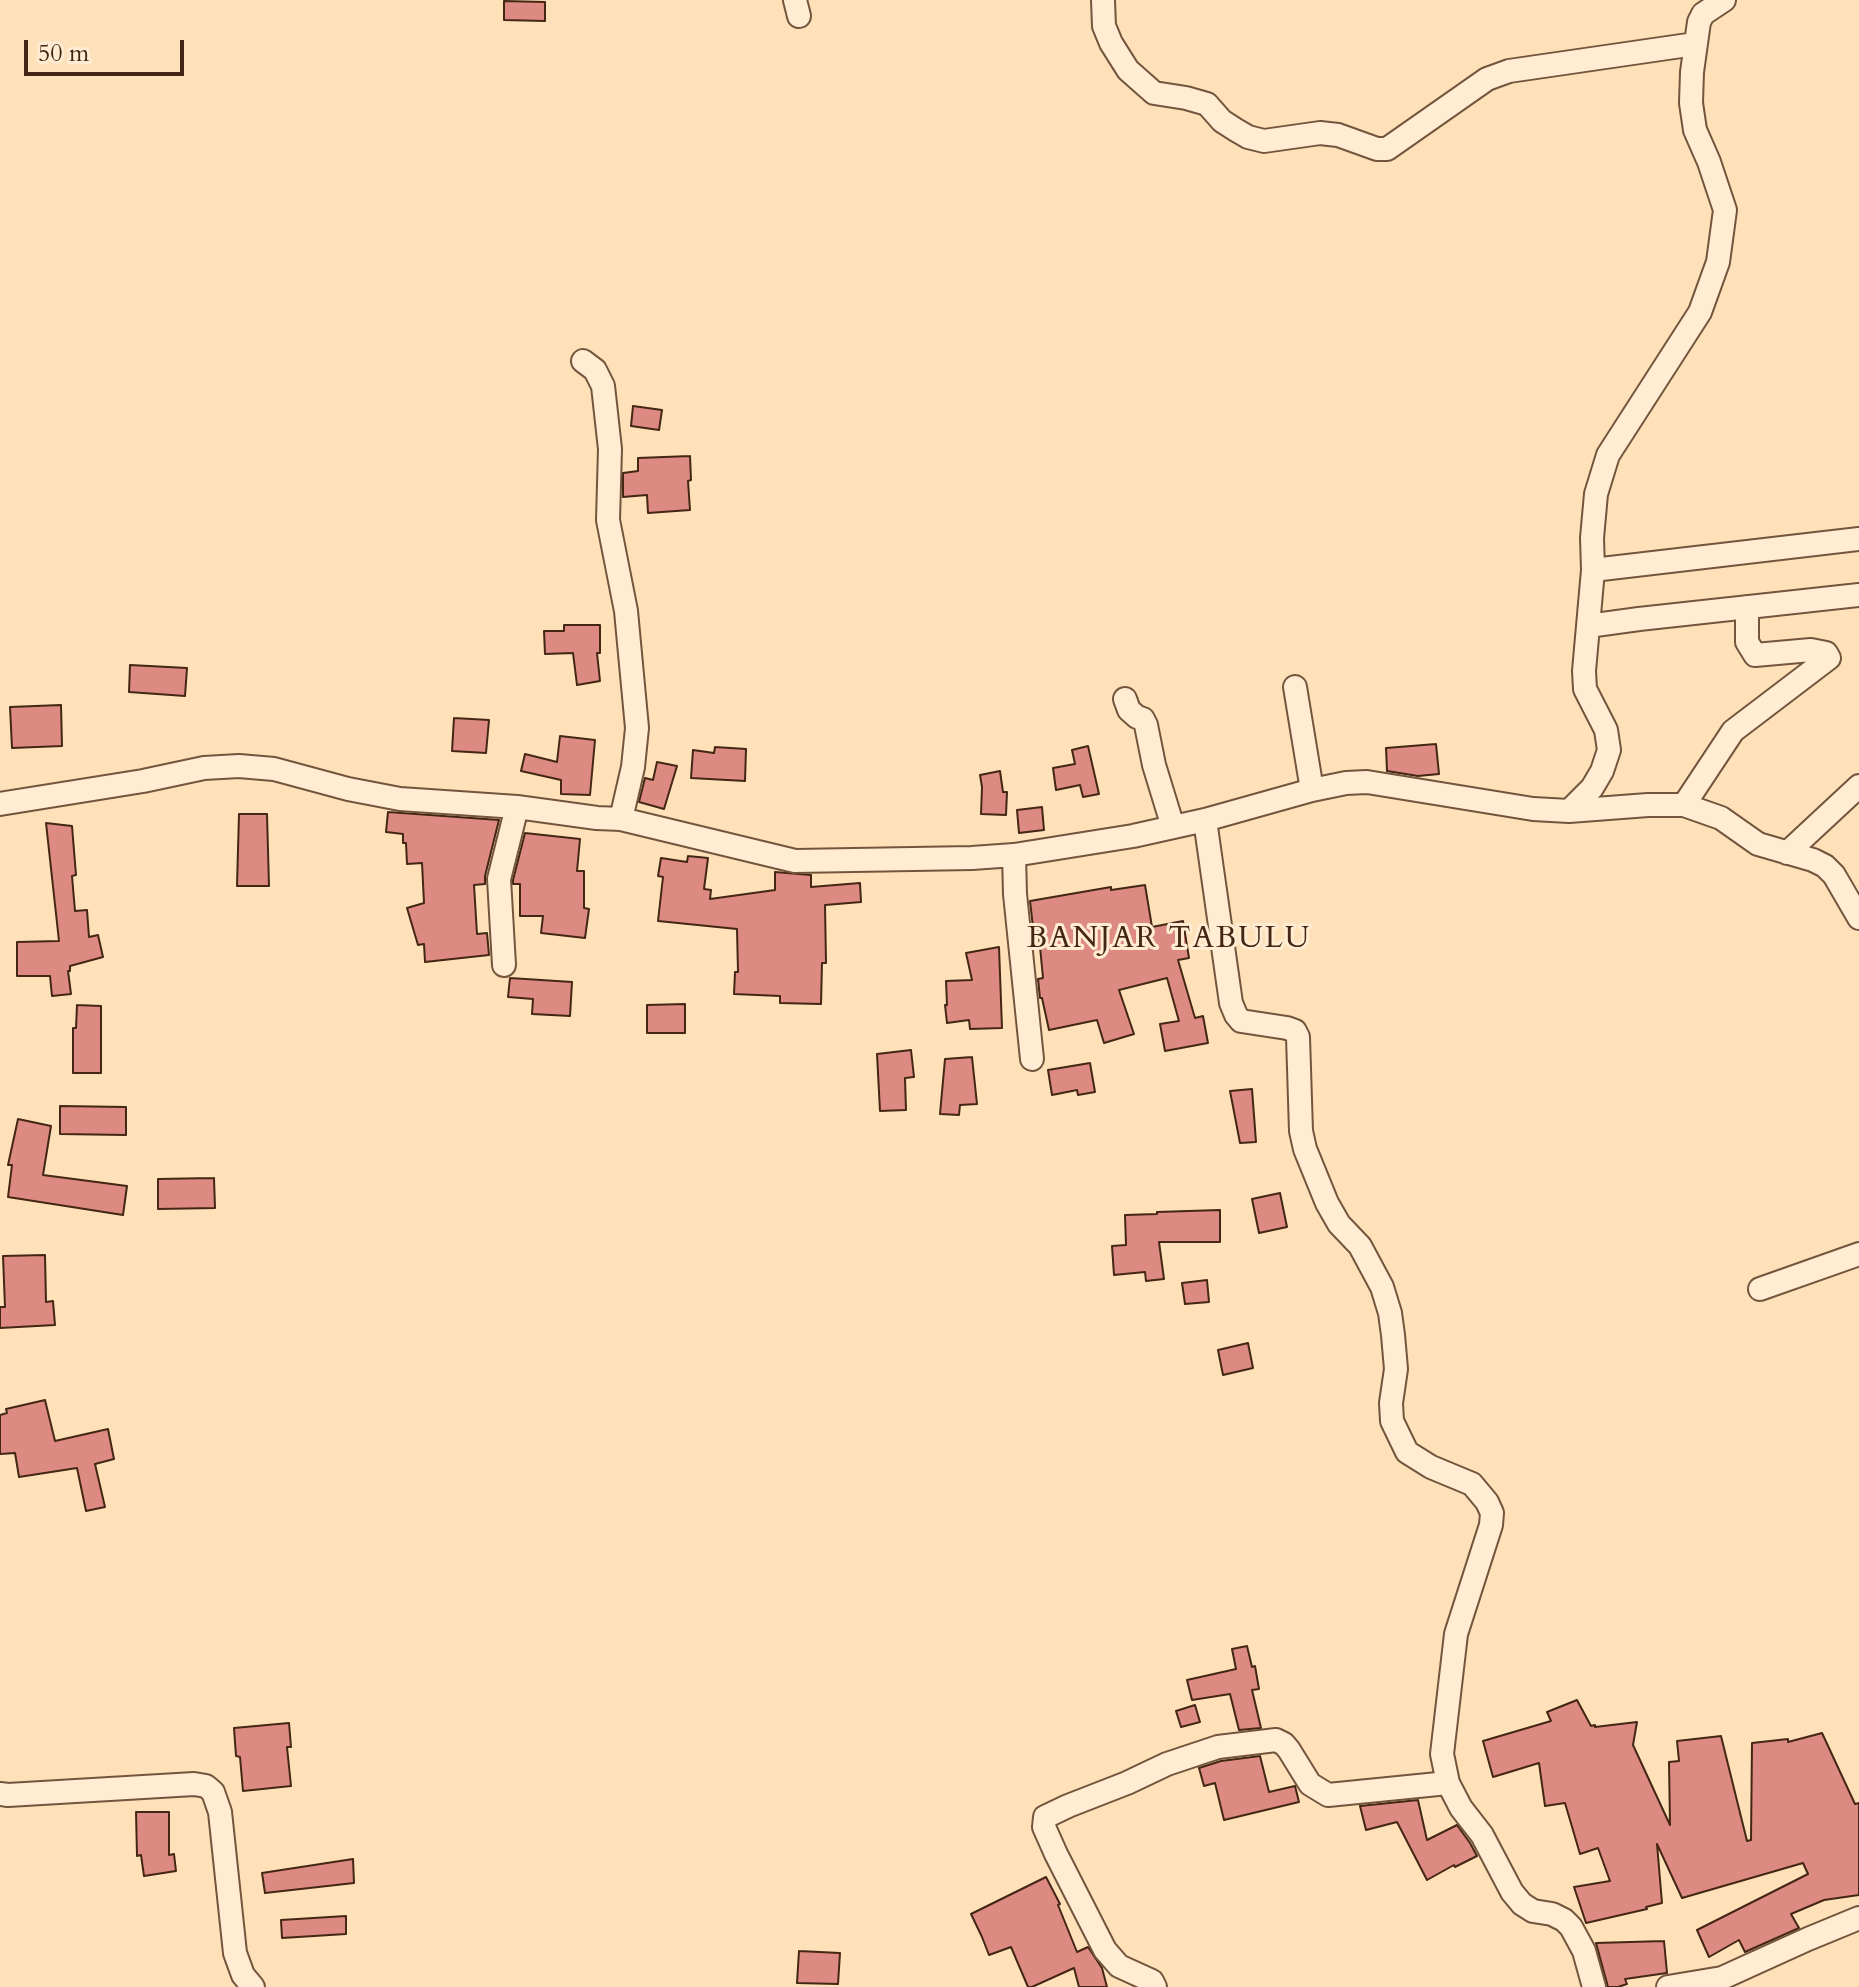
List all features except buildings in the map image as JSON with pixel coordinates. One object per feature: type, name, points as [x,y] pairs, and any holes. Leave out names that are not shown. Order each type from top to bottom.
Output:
[{"type":"street","points":[[1103,0],[1104,26],[1111,43],[1128,70],[1154,93],[1207,104],[1222,121],[1248,137],[1264,141],[1320,133],[1387,149],[1487,79],[1509,71],[1695,44]]},
{"type":"street","points":[[1569,811],[1592,788],[1609,750],[1606,730],[1585,689],[1584,671],[1596,494],[1608,455],[1700,312],[1718,262],[1725,210],[1695,130],[1691,103],[1699,22],[1703,14],[1724,0]]},
{"type":"street","points":[[583,361],[595,370],[603,386],[610,449],[608,520],[626,611],[637,728],[633,767],[621,819]]},
{"type":"street","points":[[1593,570],[1859,539]]},
{"type":"street","points":[[1588,626],[1859,595]]},
{"type":"street","points":[[1684,805],[1733,731],[1829,658],[1826,653],[1811,650],[1755,655],[1747,642],[1747,607]]},
{"type":"street","points":[[1295,687],[1312,790]]},
{"type":"street","points":[[1125,699],[1129,710],[1143,719],[1146,725],[1154,765],[1173,827]]},
{"type":"street","points":[[0,804],[204,768],[239,766],[274,769],[400,799],[517,807],[621,819],[795,861],[1014,855],[1133,836],[1205,820],[1312,790],[1367,782],[1533,809],[1569,811],[1684,805],[1721,818],[1758,844],[1825,866],[1834,875],[1859,918]]},
{"type":"street","points":[[1787,853],[1859,786]]},
{"type":"street","points":[[504,965],[499,879],[517,807]]},
{"type":"street","points":[[1205,820],[1231,1003],[1241,1021],[1295,1031],[1298,1037],[1301,1131],[1305,1149],[1327,1203],[1339,1224],[1360,1246],[1382,1287],[1390,1313],[1396,1369],[1392,1421],[1407,1452],[1431,1467],[1472,1484],[1492,1513],[1491,1525],[1456,1634],[1442,1754],[1448,1783],[1522,1904],[1533,1911],[1552,1914],[1571,1927],[1584,1951],[1594,1987]]},
{"type":"street","points":[[1014,855],[1032,1059]]},
{"type":"street","points":[[1760,1289],[1859,1254]]},
{"type":"street","points":[[1155,1987],[1152,1981],[1119,1966],[1105,1950],[1044,1827],[1045,1817],[1049,1814],[1167,1764],[1218,1747],[1276,1740],[1284,1744],[1310,1784],[1328,1795],[1448,1783]]},
{"type":"street","points":[[0,1794],[194,1784],[206,1786],[213,1792],[220,1812],[235,1953],[243,1975],[253,1987]]},
{"type":"street","points":[[1668,1987],[1722,1978],[1859,1918]]},
{"type":"district","name":"BANJAR TABULU","points":[[1169,940]]}]
